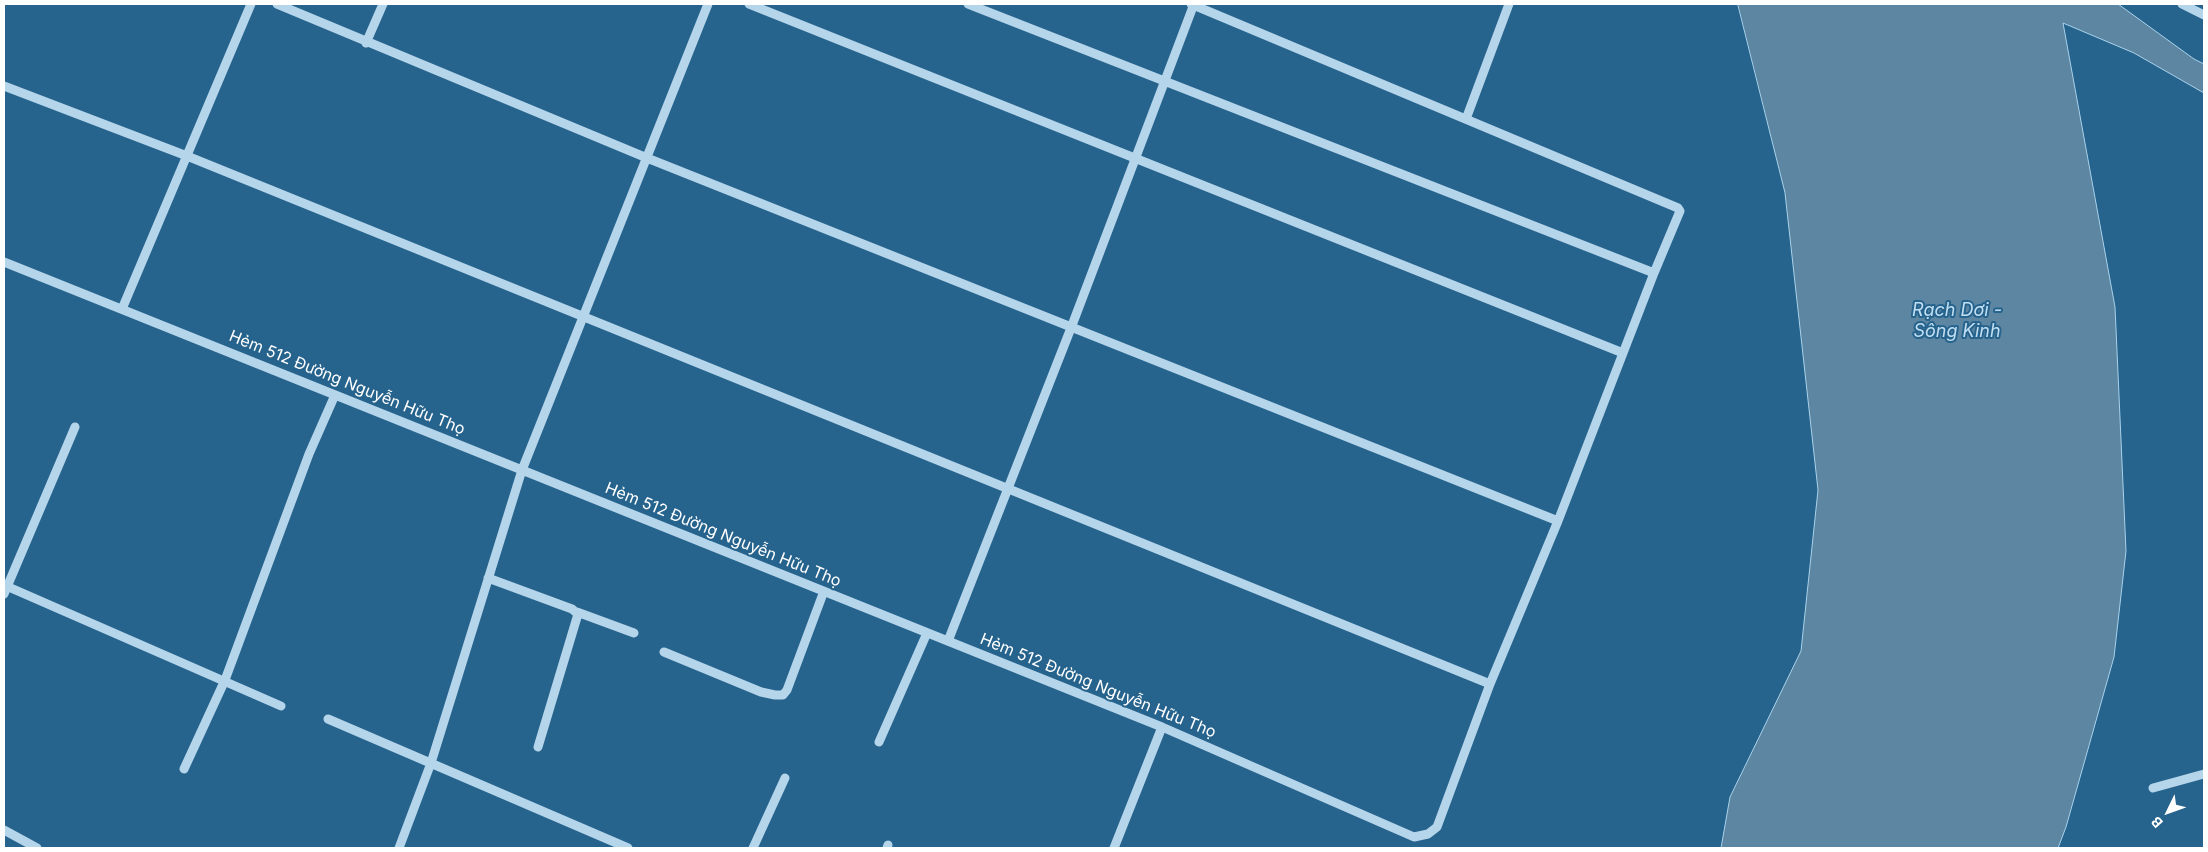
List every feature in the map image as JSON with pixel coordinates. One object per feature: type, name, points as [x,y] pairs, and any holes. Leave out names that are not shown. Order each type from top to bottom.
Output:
[{"type":"street","points":[[122,308],[250,4]]},
{"type":"street","points":[[277,4],[366,43],[647,158],[1558,521]]},
{"type":"street","points":[[366,43],[383,4]]},
{"type":"street","points":[[399,848],[431,763],[522,470],[708,4]]},
{"type":"street","points":[[749,4],[1623,353]]},
{"type":"street","points":[[968,4],[1654,273]]},
{"type":"street","points":[[4,86],[187,156],[583,318],[1008,489],[1490,684],[1558,521],[1680,211],[1678,208],[1193,4],[1071,328],[1008,489],[948,641]]},
{"type":"street","points":[[1466,119],[1509,4]]},
{"type":"street","points":[[2187,5],[2204,15]]},
{"type":"street","name":"Hẻm 512 Đường Nguyễn Hữu Thọ","points":[[4,262],[1162,727],[1414,837],[1428,834],[1437,826],[1490,684]]},
{"type":"street","points":[[184,769],[225,680],[310,454],[335,395]]},
{"type":"street","points":[[75,427],[5,588],[225,680],[281,706]]},
{"type":"street","points":[[488,578],[634,633]]},
{"type":"street","points":[[664,652],[762,692],[782,695],[787,690],[824,591]]},
{"type":"street","points":[[538,747],[578,616],[577,612]]},
{"type":"street","points":[[879,742],[927,633]]},
{"type":"street","points":[[328,719],[628,848]]},
{"type":"street","points":[[1114,848],[1162,727]]},
{"type":"street","points":[[2153,788],[2204,774]]},
{"type":"street","points":[[754,848],[785,778]]},
{"type":"street","points":[[4,830],[37,848]]},
{"type":"water","name":"Rạch Dơi - Sông Kinh","points":[[1738,4],[2118,4],[2194,59],[2204,64],[2204,93],[2134,53],[2063,23],[2115,307],[2126,551],[2114,657],[2066,827],[2058,848],[1721,848],[1730,797],[1801,651],[1818,490],[1785,193]]}]
